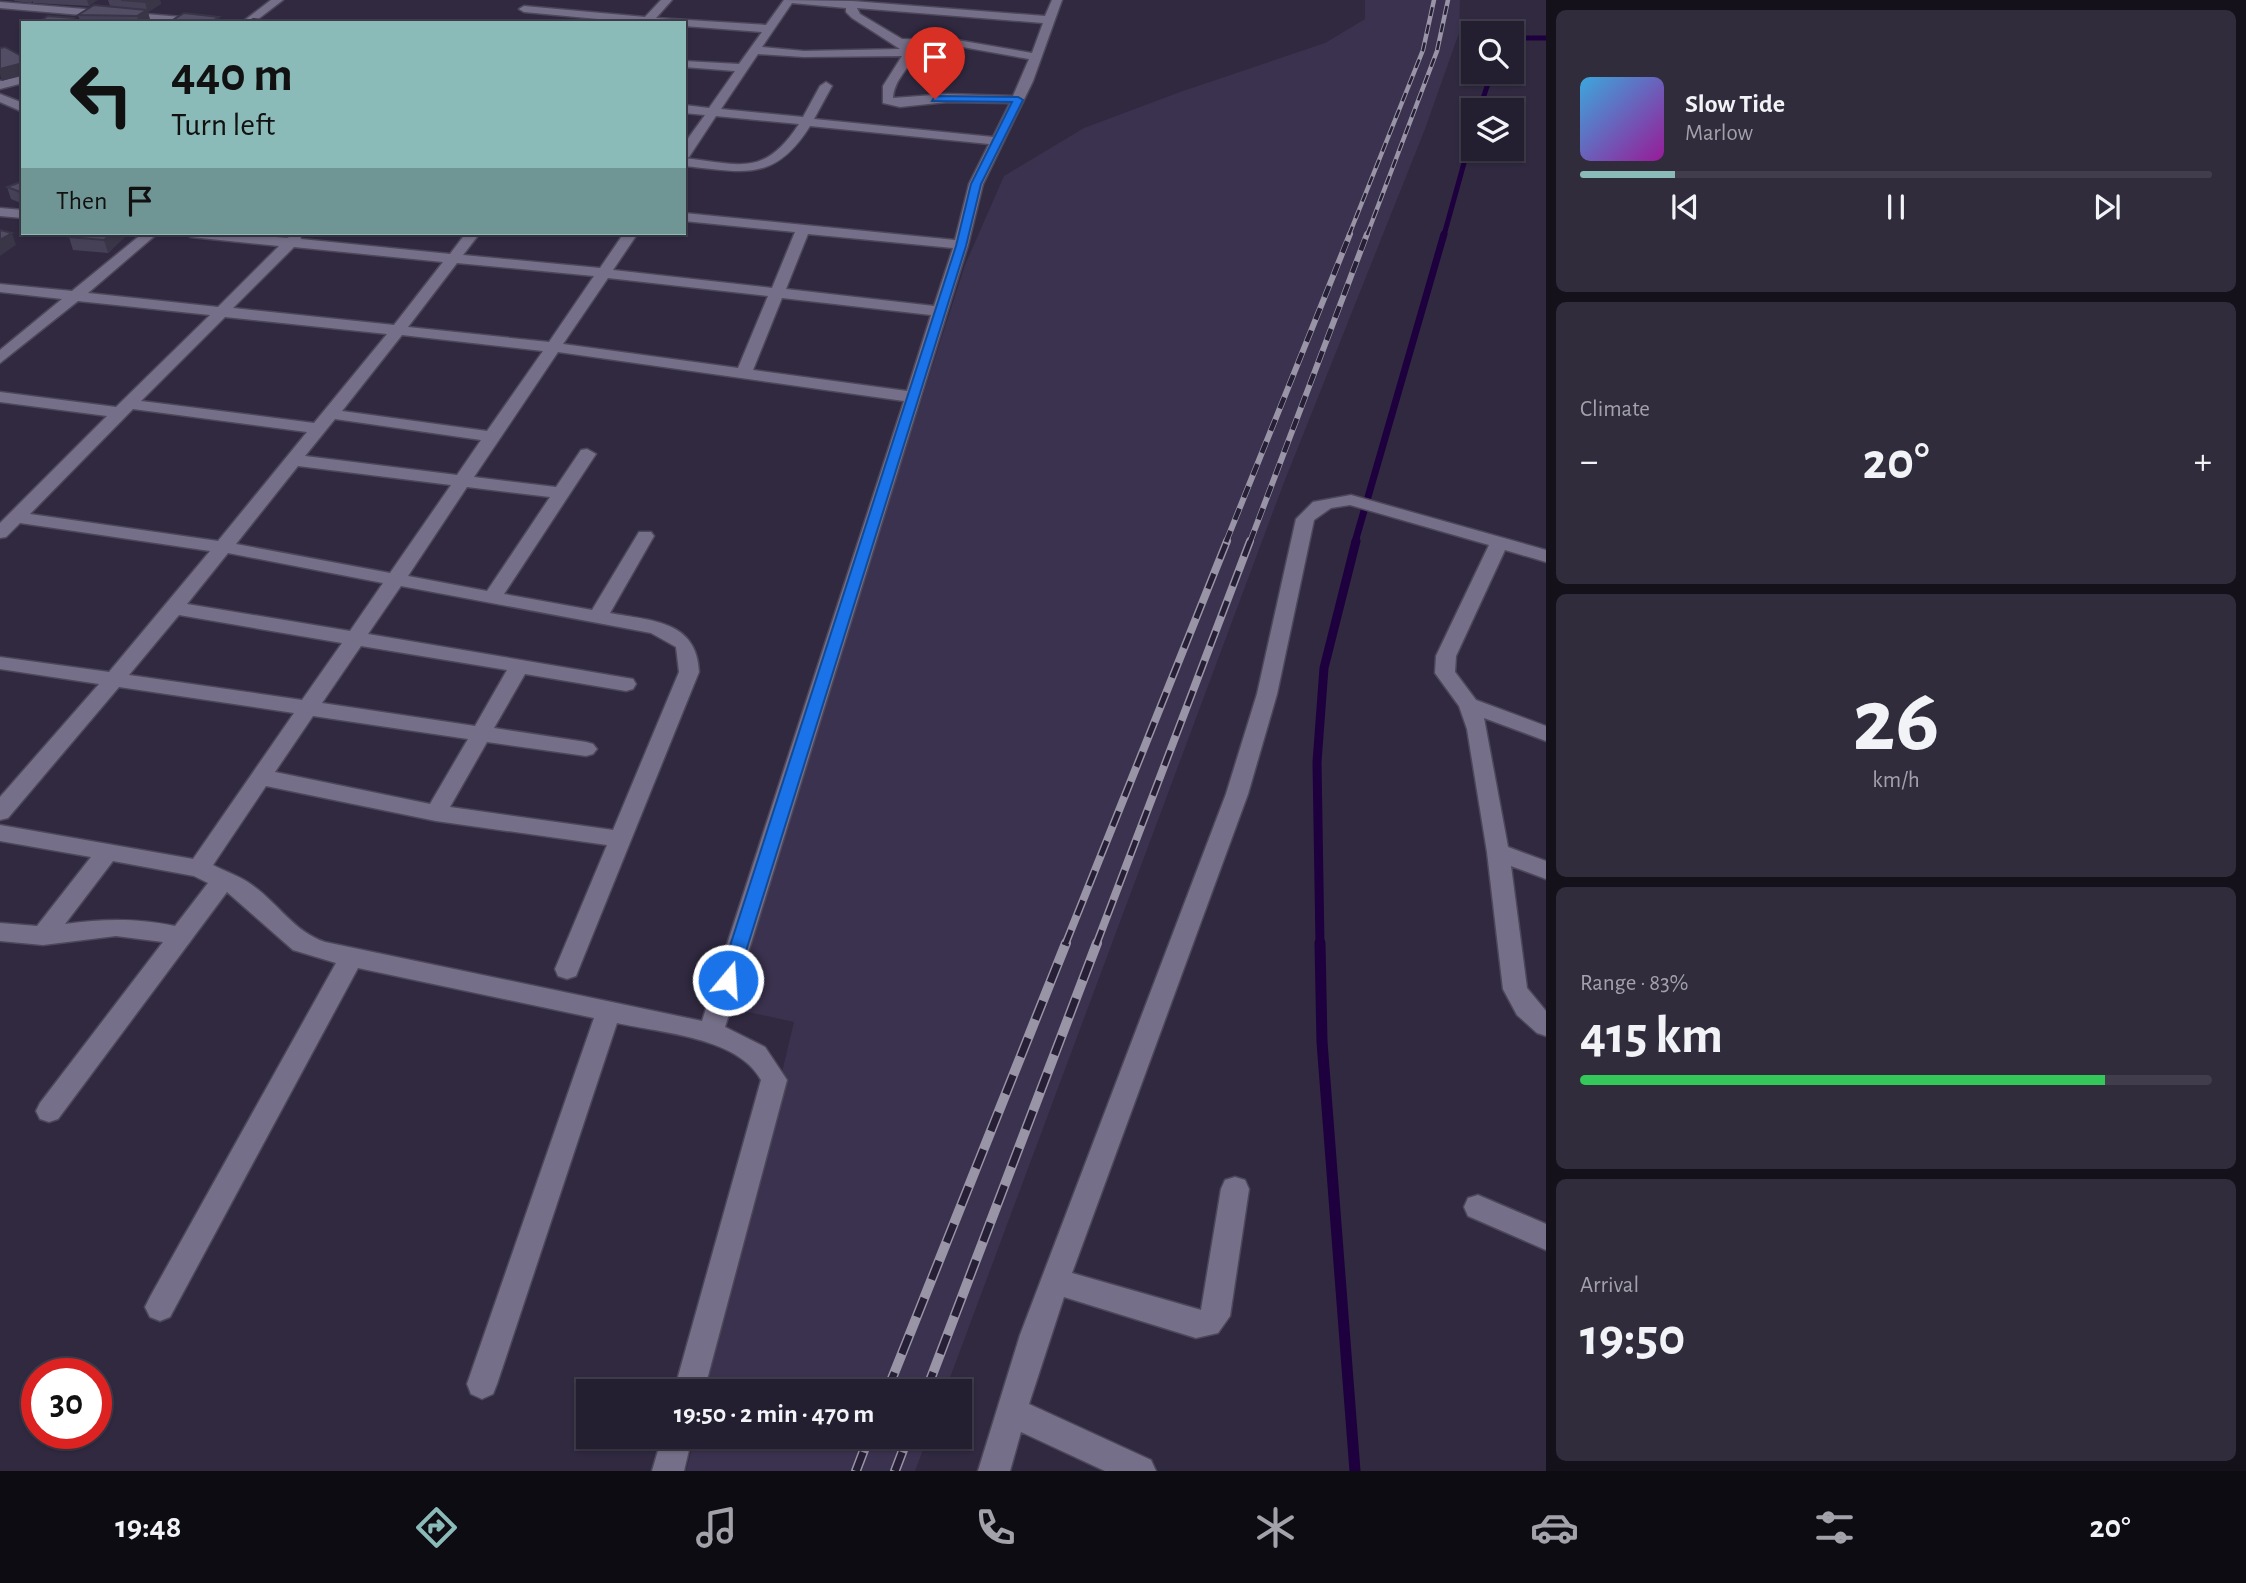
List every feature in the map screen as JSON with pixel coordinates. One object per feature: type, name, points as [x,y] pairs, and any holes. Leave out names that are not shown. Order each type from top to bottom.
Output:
[{"type":"street","points":[[99,11],[113,0]]},
{"type":"street","points":[[249,21],[278,0]]},
{"type":"street","points":[[534,0],[521,13],[632,21]]},
{"type":"street","points":[[647,21],[667,0]]},
{"type":"street","points":[[686,151],[789,0],[1050,20]]},
{"type":"street","points":[[711,1033],[961,246],[976,184],[1018,100],[1057,0]]},
{"type":"street","points":[[852,4],[852,12],[856,16],[900,42],[909,52]]},
{"type":"street","points":[[0,5],[198,21]]},
{"type":"street","points":[[686,23],[769,29]]},
{"type":"street","points":[[900,42],[957,43],[1036,57]]},
{"type":"street","points":[[755,51],[804,54],[909,52]]},
{"type":"street","points":[[909,52],[908,58],[889,82],[887,100],[900,103],[916,116],[997,141]]},
{"type":"street","points":[[686,64],[743,68]]},
{"type":"street","points":[[0,85],[21,80]]},
{"type":"street","points":[[686,162],[751,168],[764,165],[785,152],[826,86]]},
{"type":"street","points":[[0,99],[21,107]]},
{"type":"street","points":[[686,109],[805,122],[916,116],[1018,100]]},
{"type":"street","points":[[0,212],[21,214]]},
{"type":"street","points":[[686,217],[961,246]]},
{"type":"street","points":[[743,375],[803,229]]},
{"type":"street","points":[[0,358],[149,235]]},
{"type":"street","points":[[233,235],[295,238],[940,311]]},
{"type":"street","points":[[0,811],[174,608],[398,330],[471,235]]},
{"type":"street","points":[[199,868],[630,235]]},
{"type":"street","points":[[0,533],[295,238]]},
{"type":"street","points":[[0,288],[553,347],[913,397]]},
{"type":"street","points":[[0,397],[319,429]]},
{"type":"street","points":[[331,414],[492,437]]},
{"type":"street","points":[[492,598],[587,454]]},
{"type":"street","points":[[294,460],[560,493]]},
{"type":"street","points":[[994,1471],[1055,1282],[1237,794],[1267,694],[1305,520],[1313,508],[1326,502],[1351,500],[1391,509],[1546,556]]},
{"type":"street","points":[[16,517],[223,547],[655,628],[680,637],[689,651],[689,672],[567,969]]},
{"type":"street","points":[[598,617],[645,536]]},
{"type":"street","points":[[1500,542],[1446,656],[1445,673],[1469,705],[1477,729],[1498,852],[1516,989],[1526,1008],[1546,1026]]},
{"type":"street","points":[[174,608],[626,684]]},
{"type":"street","points":[[0,663],[586,749]]},
{"type":"street","points":[[436,813],[520,665]]},
{"type":"street","points":[[1469,705],[1546,734]]},
{"type":"street","points":[[261,777],[436,813],[620,839]]},
{"type":"street","points":[[0,833],[199,868],[244,891],[282,929],[302,943],[352,957],[711,1033],[741,1043],[758,1053],[774,1080],[693,1379]]},
{"type":"street","points":[[43,936],[108,851]]},
{"type":"street","points":[[1498,852],[1546,870]]},
{"type":"street","points":[[49,1111],[224,879]]},
{"type":"street","points":[[0,932],[43,936],[141,928],[181,937]]},
{"type":"street","points":[[160,1307],[352,957]]},
{"type":"street","points":[[482,1384],[609,1011]]},
{"type":"street","points":[[1055,1282],[1196,1324],[1208,1323],[1215,1315],[1235,1189]]},
{"type":"street","points":[[1478,1207],[1546,1237]]},
{"type":"street","points":[[1012,1412],[1140,1471]]},
{"type":"street","points":[[668,1471],[674,1449]]},
{"type":"shaded area","points":[[1365,0],[1460,0],[1459,33],[1425,129],[1283,485],[949,1379],[709,1379],[794,1022],[726,1007],[965,265],[1004,176],[1084,128],[1325,43],[1365,19]]},
{"type":"shaded area","points":[[692,1449],[923,1449],[915,1471],[686,1471]]},
{"type":"building","points":[[94,5],[147,10],[137,16],[78,15]]},
{"type":"building","points":[[184,13],[219,17],[212,21],[171,21]]},
{"type":"building","points":[[48,16],[74,18],[70,21],[40,21]]},
{"type":"building","points":[[5,47],[21,56],[21,64],[0,69],[0,48]]},
{"type":"building","points":[[21,182],[21,192],[7,187]]},
{"type":"building","points":[[0,230],[12,233],[0,240]]},
{"type":"building","points":[[72,235],[110,235],[104,240],[69,237]]},
{"type":"waterway","points":[[1524,38],[1546,38]]},
{"type":"waterway","points":[[1483,98],[1488,84]]},
{"type":"waterway","points":[[1444,235],[1465,161]]},
{"type":"waterway","points":[[1355,542],[1444,234]]},
{"type":"waterway","points":[[1320,945],[1317,762],[1324,668],[1356,541]]},
{"type":"waterway","points":[[1320,943],[1322,1042],[1355,1471]]},
{"type":"railway","points":[[1349,235],[1423,50],[1434,0]]},
{"type":"railway","points":[[1367,235],[1437,51],[1448,0]]},
{"type":"railway","points":[[1226,542],[1350,234]]},
{"type":"railway","points":[[1250,542],[1367,234]]},
{"type":"railway","points":[[1065,945],[1227,541]]},
{"type":"railway","points":[[1096,945],[1250,541]]},
{"type":"railway","points":[[892,1379],[1066,943]]},
{"type":"railway","points":[[931,1379],[1097,943]]},
{"type":"railway","points":[[856,1471],[864,1449]]},
{"type":"railway","points":[[895,1471],[903,1449]]},
{"type":"route","points":[[728,980],[961,246],[976,184],[1018,100],[935,99]]}]
